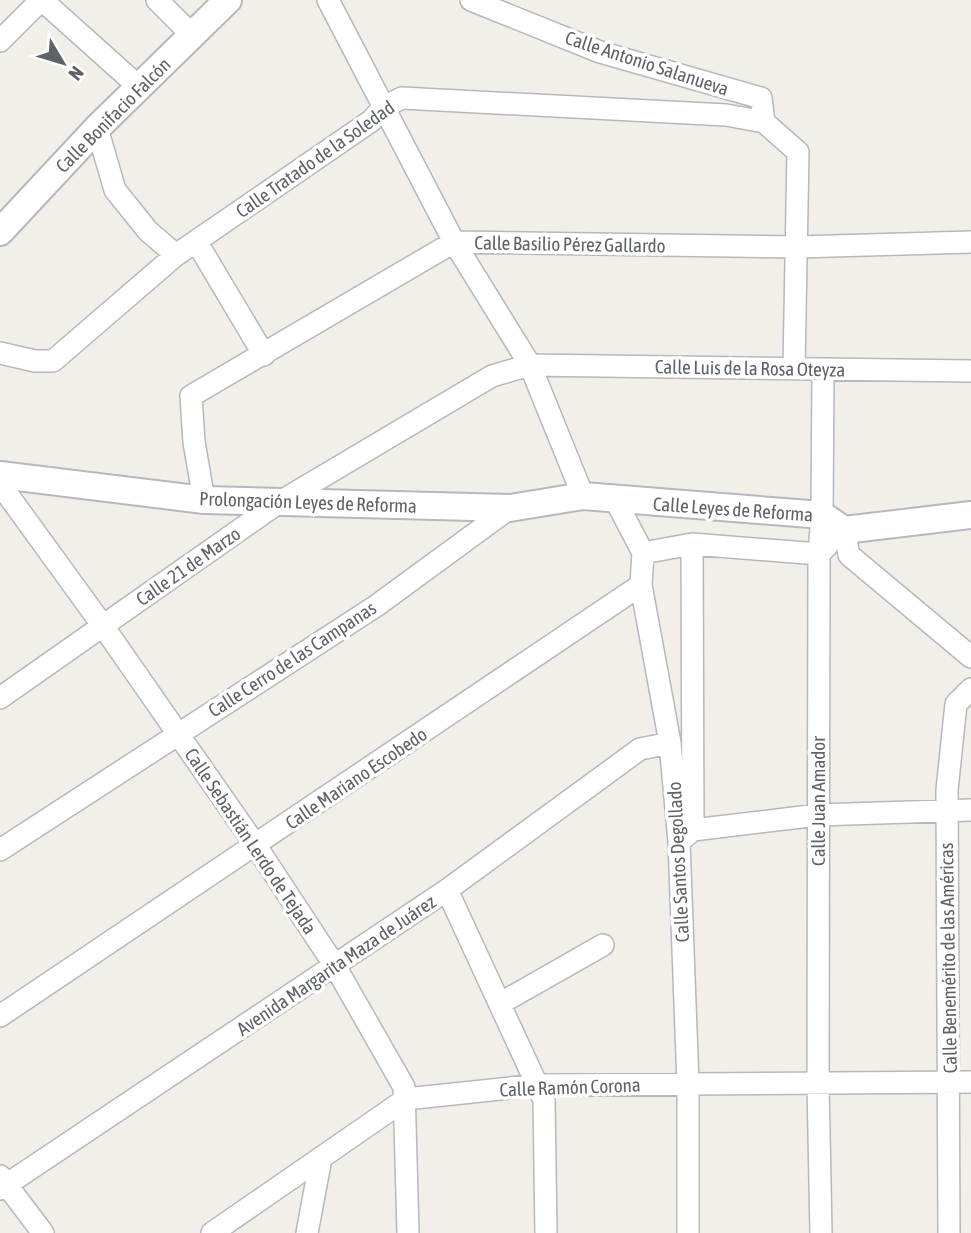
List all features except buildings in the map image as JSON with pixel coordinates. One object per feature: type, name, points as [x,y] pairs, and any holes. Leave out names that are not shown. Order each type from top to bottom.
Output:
[{"type":"street","points":[[0,41],[42,0],[139,87]]},
{"type":"street","points":[[157,0],[192,35]]},
{"type":"street","name":"Calle Bonifacio Falcón","points":[[0,232],[97,128],[228,0]]},
{"type":"street","points":[[328,0],[454,242],[530,365],[583,496]]},
{"type":"street","name":"Calle Antonio Salanueva","points":[[471,0],[600,52],[761,97],[764,122]]},
{"type":"street","name":"Calle Tratado de la Soledad","points":[[0,353],[53,361],[176,255],[371,121],[384,107],[402,98],[726,115],[764,122]]},
{"type":"street","points":[[764,122],[798,152],[794,368]]},
{"type":"street","points":[[97,128],[115,191],[148,231],[176,255]]},
{"type":"street","name":"Calle Basilio Pérez Gallardo","points":[[204,500],[194,442],[191,396],[454,242],[798,247],[971,235]]},
{"type":"street","points":[[196,241],[264,355]]},
{"type":"street","name":"Calle Luis de la Rosa Oteyza","points":[[530,365],[971,371]]},
{"type":"street","name":"Calle 21 de Marzo","points":[[0,698],[278,503],[492,376],[530,365]]},
{"type":"street","name":"Calle Juan Amador","points":[[821,1233],[818,815],[823,369]]},
{"type":"street","name":"Prolongación Leyes de Reforma","points":[[0,475],[204,500],[510,508],[583,496],[616,501]]},
{"type":"street","name":"Calle Sebastián Lerdo de Tejada","points":[[0,484],[103,626],[256,846],[335,966],[404,1087],[408,1233]]},
{"type":"street","points":[[616,501],[643,553],[692,544],[819,554],[844,530],[971,515]]},
{"type":"street","name":"Calle Leyes de Reforma","points":[[616,501],[822,515],[844,530]]},
{"type":"street","name":"Calle Cerro de las Campanas","points":[[0,850],[376,606],[510,508]]},
{"type":"street","points":[[844,530],[849,555],[971,657]]},
{"type":"street","name":"Calle Santos Degollado","points":[[688,1233],[686,836],[692,544]]},
{"type":"street","name":"Calle Santos Degollado","points":[[643,553],[641,585],[686,836]]},
{"type":"street","name":"Calle Mariano Escobedo","points":[[0,1016],[641,585]]},
{"type":"street","name":"Calle Benemérito de las Américas","points":[[949,1233],[947,810],[956,704],[971,689]]},
{"type":"street","name":"Avenida Margarita Maza de Juárez","points":[[2,1184],[447,890],[640,749],[670,743]]},
{"type":"street","points":[[686,836],[818,815],[971,810]]},
{"type":"street","points":[[447,890],[544,1100],[546,1233]]},
{"type":"street","points":[[501,1003],[603,945]]},
{"type":"street","name":"Calle Ramón Corona","points":[[212,1233],[406,1099],[538,1085],[971,1082]]},
{"type":"street","points":[[307,1233],[321,1158]]},
{"type":"street","points":[[2,1184],[43,1233]]}]
